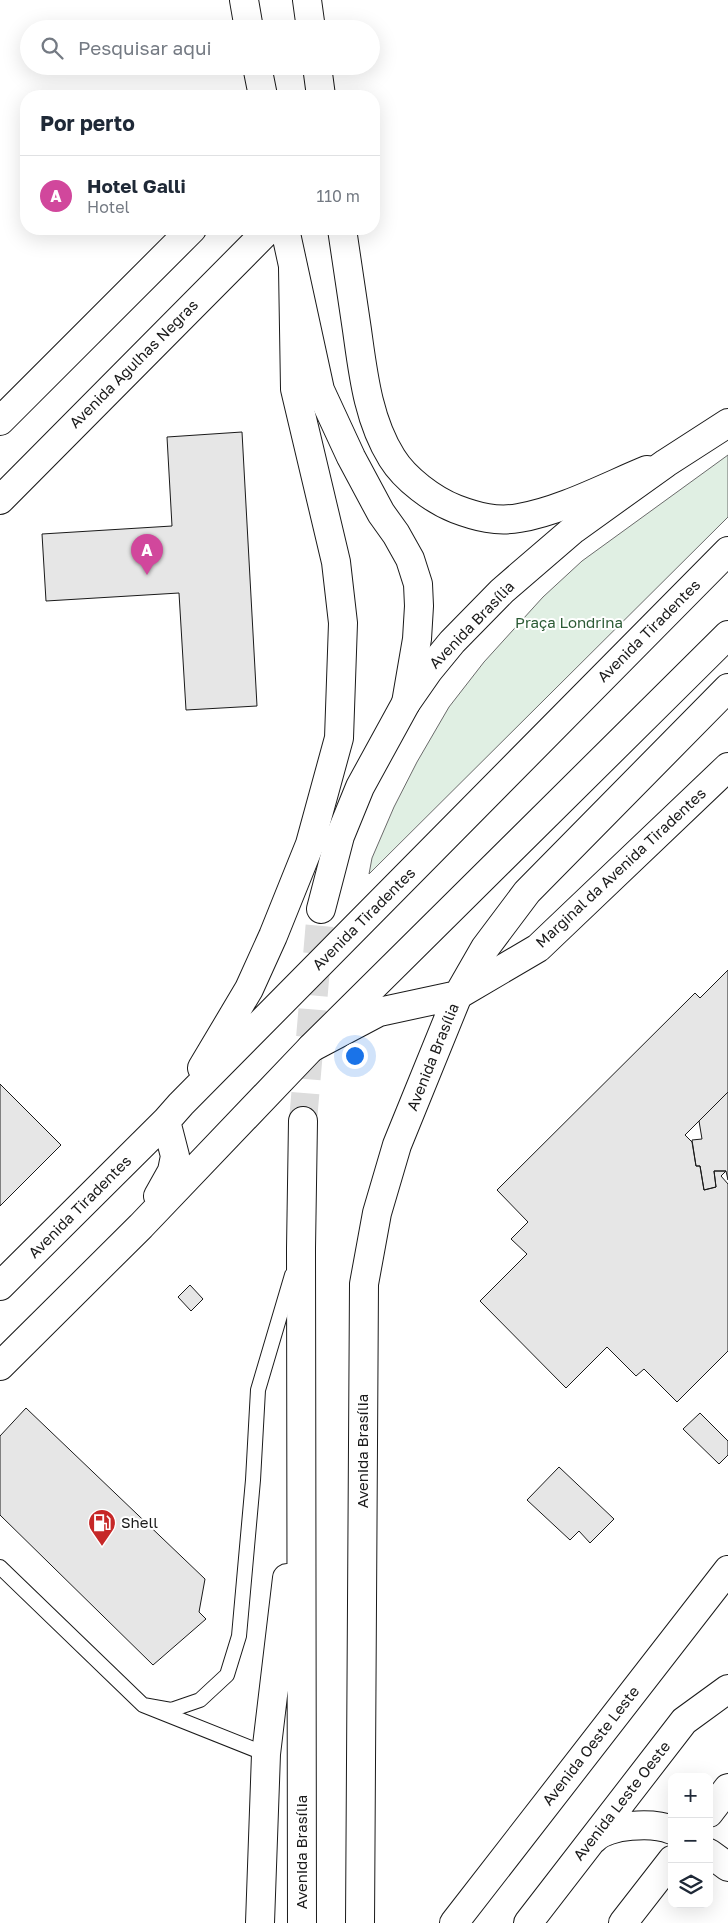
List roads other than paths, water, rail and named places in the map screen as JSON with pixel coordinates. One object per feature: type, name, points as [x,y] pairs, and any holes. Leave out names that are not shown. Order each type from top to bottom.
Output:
[{"type":"main road","points":[[244,0],[248,20]]},
{"type":"main road","points":[[307,0],[310,20]]},
{"type":"main road","points":[[259,75],[262,90]]},
{"type":"main road","points":[[318,75],[321,90]]},
{"type":"main road","points":[[0,421],[186,235]]},
{"type":"main road","name":"Avenida Agulhas Negras","points":[[0,500],[263,235]]},
{"type":"main road","points":[[286,235],[320,390],[351,457],[381,513],[410,559],[418,584],[417,639],[406,703]]},
{"type":"main road","points":[[343,235],[363,373],[374,420],[392,458],[420,489],[442,504],[476,517],[493,519],[519,518],[551,510],[666,463]]},
{"type":"main road","points":[[141,1226],[172,1171],[176,1156],[173,1113],[248,989],[273,936],[310,844],[339,738],[344,623],[336,562],[295,389],[293,268]]},
{"type":"main road","name":"Avenida Brasília","points":[[321,909],[340,836],[360,787],[406,703],[429,670],[452,642],[502,591],[574,529],[666,463],[728,424]]},
{"type":"main road","name":"Avenida Tiradentes","points":[[0,1286],[728,551]]},
{"type":"main road","points":[[0,1366],[141,1226],[311,1048],[728,635]]},
{"type":"main road","name":"Avenida Brasília","points":[[360,1923],[364,1284],[377,1212],[397,1145],[458,995],[485,948],[527,892],[728,688]]},
{"type":"main road","name":"Marginal da Avenida Tiradentes","points":[[311,1048],[379,1012],[458,995],[538,948],[728,767]]},
{"type":"main road","name":"Avenida Brasília","points":[[302,1923],[301,1248],[303,1121]]},
{"type":"main road","points":[[260,1923],[266,1754],[302,1451]]},
{"type":"main road","name":"Avenida Oeste Leste","points":[[454,1923],[728,1570]]},
{"type":"main road","name":"Avenida Leste Oeste","points":[[528,1923],[684,1720],[728,1689]]},
{"type":"main road","points":[[713,1808],[728,1788]]},
{"type":"main road","points":[[580,1856],[599,1834],[632,1825],[663,1826],[668,1828]]},
{"type":"main road","points":[[713,1856],[728,1868]]},
{"type":"main road","points":[[623,1923],[670,1863]]},
{"type":"lane","points":[[144,1705],[171,1710],[200,1700],[227,1675],[239,1636],[253,1480],[258,1390],[301,1248]]},
{"type":"lane","points":[[0,1567],[144,1705],[266,1754]]},
{"type":"tunnel","points":[[303,1121],[321,909]]},
{"type":"place","name":"Hotel Galli","points":[[147,575]]},
{"type":"place","name":"Shell","points":[[102,1547]]},
{"type":"park label","name":"Praça Londrina","points":[[569,623]]}]
